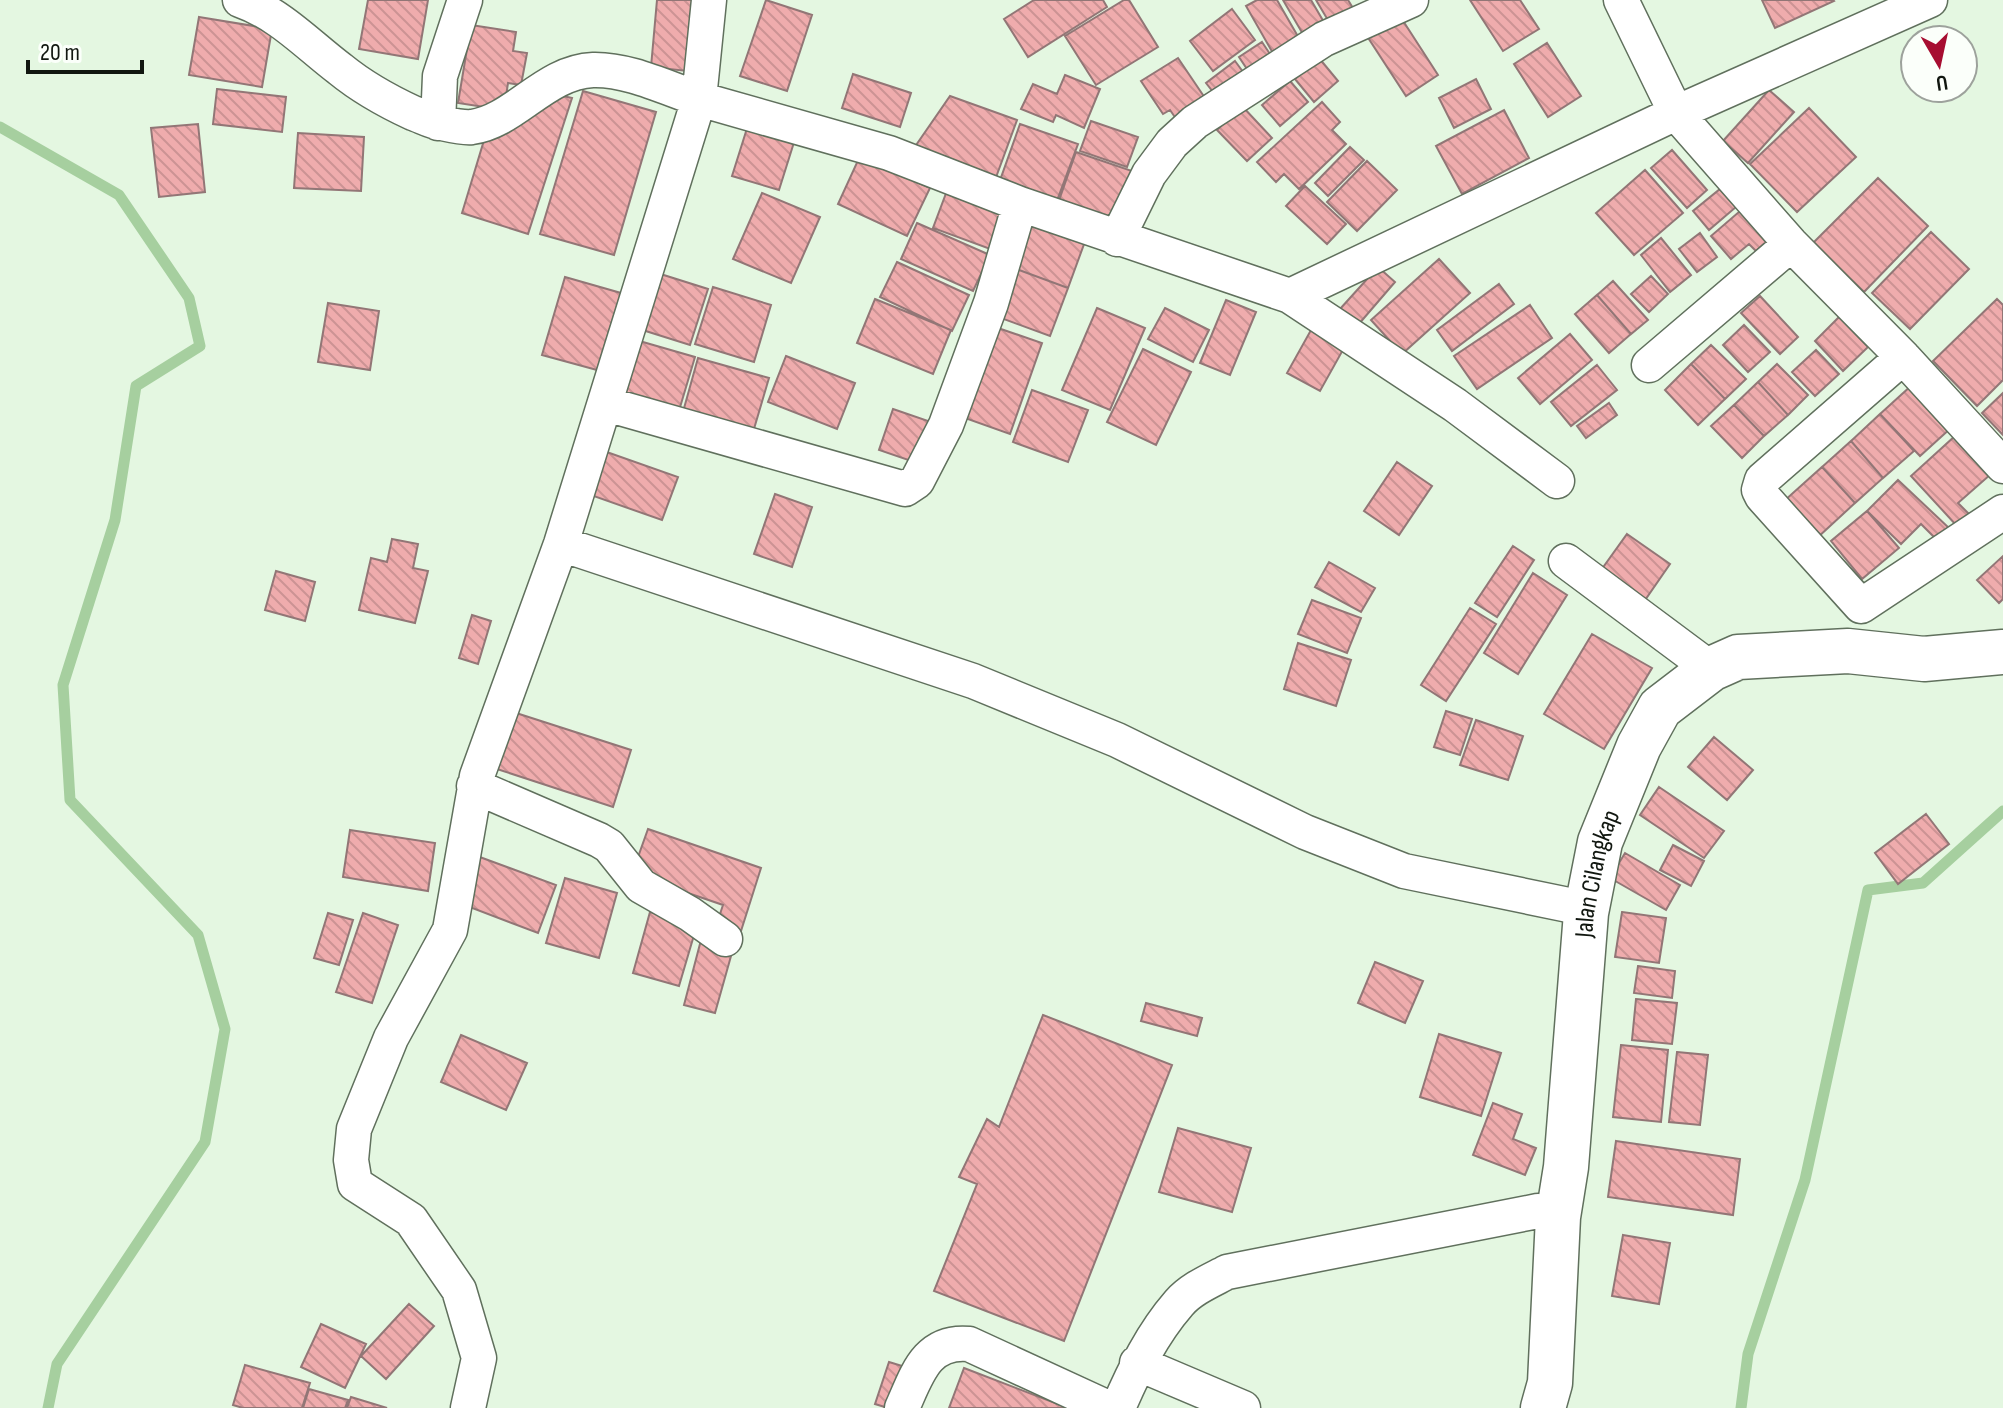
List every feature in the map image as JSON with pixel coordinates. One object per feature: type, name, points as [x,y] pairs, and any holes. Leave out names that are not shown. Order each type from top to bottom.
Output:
[{"type":"street","points":[[240,0],[261,7],[286,24],[341,70],[386,101],[438,123],[472,127],[503,116],[565,76],[592,70],[620,73],[699,99],[889,153],[1117,239],[1290,296],[1455,405],[1557,481]]},
{"type":"street","points":[[438,123],[440,76],[465,0]]},
{"type":"street","points":[[468,1408],[479,1358],[459,1290],[411,1220],[355,1184],[351,1160],[354,1129],[391,1038],[450,930],[474,786],[561,544],[699,99],[709,0]]},
{"type":"street","points":[[1117,239],[1149,174],[1172,143],[1195,122],[1324,39],[1411,0]]},
{"type":"street","points":[[1621,0],[1676,113],[1791,244],[1903,357],[2003,466]]},
{"type":"street","points":[[1290,296],[1676,113],[1930,0]]},
{"type":"street","points":[[606,404],[905,489],[917,481],[946,425],[991,303],[1020,204]]},
{"type":"street","points":[[1649,365],[1791,244]]},
{"type":"street","points":[[1903,357],[1762,480],[1759,490],[1762,496],[1861,606],[2003,512]]},
{"type":"street","points":[[561,544],[973,681],[1117,740],[1305,832],[1404,871],[1588,909]]},
{"type":"street","points":[[1566,561],[1711,669]]},
{"type":"street","name":"Jalan Cilangkap","points":[[1543,1408],[1550,1383],[1558,1217],[1566,1167],[1588,909],[1600,842],[1639,746],[1660,708],[1711,669],[1738,657],[1848,651],[1924,659],[2003,652]]},
{"type":"street","points":[[474,786],[609,846],[641,886],[690,914],[725,939]]},
{"type":"street","points":[[1118,1408],[1137,1363],[1180,1302],[1201,1285],[1227,1272],[1538,1211],[1558,1217]]},
{"type":"street","points":[[902,1408],[917,1375],[935,1349],[953,1342],[969,1344],[1108,1408]]},
{"type":"street","points":[[1137,1363],[1243,1408]]},
{"type":"building","points":[[368,0],[428,0],[418,59],[359,49]]},
{"type":"building","points":[[657,0],[693,0],[687,71],[651,67]]},
{"type":"building","points":[[766,0],[812,15],[787,91],[740,76]]},
{"type":"building","points":[[1034,0],[1103,0],[1107,7],[1028,57],[1004,19]]},
{"type":"building","points":[[1124,0],[1129,0],[1158,47],[1096,85],[1065,36]]},
{"type":"building","points":[[1257,0],[1277,0],[1304,47],[1278,62],[1246,6]]},
{"type":"building","points":[[1283,0],[1311,0],[1325,24],[1304,36]]},
{"type":"building","points":[[1316,0],[1348,0],[1356,13],[1332,27]]},
{"type":"building","points":[[1470,0],[1520,0],[1539,29],[1503,51]]},
{"type":"building","points":[[1762,0],[1833,0],[1834,1],[1775,28]]},
{"type":"building","points":[[1232,9],[1255,40],[1213,71],[1190,41]]},
{"type":"building","points":[[1398,13],[1438,75],[1406,96],[1365,33]]},
{"type":"building","points":[[199,17],[272,29],[262,87],[189,75]]},
{"type":"building","points":[[471,25],[516,32],[513,51],[527,53],[521,85],[508,83],[504,110],[458,103]]},
{"type":"building","points":[[1262,42],[1276,63],[1253,78],[1239,57]]},
{"type":"building","points":[[1547,43],[1581,96],[1548,117],[1514,64]]},
{"type":"building","points":[[1178,58],[1209,104],[1179,123],[1170,110],[1163,114],[1141,81]]},
{"type":"building","points":[[1319,58],[1338,81],[1314,102],[1295,79]]},
{"type":"building","points":[[1235,61],[1249,80],[1221,102],[1206,83]]},
{"type":"building","points":[[853,74],[911,93],[900,127],[842,108]]},
{"type":"building","points":[[1065,75],[1100,89],[1084,128],[1056,115],[1053,122],[1021,109],[1033,84],[1057,94]]},
{"type":"building","points":[[1476,79],[1491,109],[1454,128],[1439,98]]},
{"type":"building","points":[[1290,81],[1308,102],[1280,126],[1262,105]]},
{"type":"building","points":[[217,89],[286,97],[282,132],[213,124]]},
{"type":"building","points":[[1769,90],[1794,112],[1748,163],[1723,141]]},
{"type":"building","points":[[583,91],[656,112],[614,255],[540,234]]},
{"type":"building","points":[[550,93],[572,98],[528,234],[462,213],[485,137]]},
{"type":"building","points":[[950,96],[1017,120],[995,180],[912,151]]},
{"type":"building","points":[[1322,102],[1340,122],[1332,130],[1346,144],[1299,189],[1284,174],[1276,182],[1257,162]]},
{"type":"building","points":[[1242,106],[1272,138],[1247,161],[1217,130]]},
{"type":"building","points":[[1809,108],[1856,157],[1797,212],[1750,164]]},
{"type":"building","points":[[1504,110],[1529,158],[1462,194],[1436,146]]},
{"type":"building","points":[[1091,121],[1138,137],[1127,167],[1080,151]]},
{"type":"building","points":[[749,122],[796,136],[779,190],[732,176]]},
{"type":"building","points":[[198,124],[205,192],[159,197],[151,128]]},
{"type":"building","points":[[1020,124],[1078,144],[1055,206],[998,186]]},
{"type":"building","points":[[298,133],[364,137],[361,191],[294,188]]},
{"type":"building","points":[[1350,147],[1364,160],[1328,196],[1315,183]]},
{"type":"building","points":[[1672,150],[1707,190],[1687,208],[1651,168]]},
{"type":"building","points":[[1076,152],[1135,172],[1114,229],[1056,209]]},
{"type":"building","points":[[860,156],[930,188],[907,236],[838,204]]},
{"type":"building","points":[[1367,161],[1397,190],[1357,231],[1327,202]]},
{"type":"building","points":[[1645,170],[1683,213],[1634,255],[1596,213]]},
{"type":"building","points":[[1878,178],[1928,226],[1864,292],[1813,243]]},
{"type":"building","points":[[1305,186],[1346,224],[1327,244],[1286,206]]},
{"type":"building","points":[[948,188],[1008,210],[993,250],[933,228]]},
{"type":"building","points":[[1720,189],[1736,207],[1709,230],[1693,211]]},
{"type":"building","points":[[762,193],[820,217],[791,283],[733,259]]},
{"type":"building","points":[[1740,211],[1768,240],[1756,251],[1749,244],[1731,259],[1711,236]]},
{"type":"building","points":[[1028,214],[1087,236],[1068,288],[1008,266]]},
{"type":"building","points":[[917,223],[990,255],[973,291],[901,259]]},
{"type":"building","points":[[1931,232],[1969,269],[1910,329],[1872,293]]},
{"type":"building","points":[[1700,233],[1717,257],[1697,272],[1679,249]]},
{"type":"building","points":[[1661,238],[1691,275],[1670,292],[1641,255]]},
{"type":"building","points":[[1439,259],[1470,293],[1402,354],[1371,320]]},
{"type":"building","points":[[897,262],[969,295],[952,331],[880,297]]},
{"type":"building","points":[[1008,266],[1068,288],[1050,336],[990,314]]},
{"type":"building","points":[[1378,267],[1395,282],[1358,325],[1340,309]]},
{"type":"building","points":[[651,271],[708,289],[690,345],[633,327]]},
{"type":"building","points":[[1651,276],[1668,294],[1649,312],[1631,294]]},
{"type":"building","points":[[565,277],[621,293],[597,370],[542,355]]},
{"type":"building","points":[[1613,281],[1648,320],[1631,334],[1597,295]]},
{"type":"building","points":[[1499,284],[1514,304],[1452,351],[1437,330]]},
{"type":"building","points":[[713,287],[771,305],[754,362],[695,344]]},
{"type":"building","points":[[1597,295],[1631,334],[1609,353],[1575,314]]},
{"type":"building","points":[[1760,296],[1798,337],[1780,354],[1741,313]]},
{"type":"building","points":[[875,299],[951,330],[933,374],[857,343]]},
{"type":"building","points":[[1997,299],[2003,305],[2003,380],[1977,406],[1933,361]]},
{"type":"building","points":[[1226,300],[1256,312],[1230,375],[1200,363]]},
{"type":"building","points":[[328,303],[379,311],[370,370],[318,362]]},
{"type":"building","points":[[1530,305],[1552,338],[1477,389],[1454,356]]},
{"type":"building","points":[[1097,308],[1145,328],[1110,410],[1062,390]]},
{"type":"building","points":[[1165,308],[1209,330],[1193,362],[1148,339]]},
{"type":"building","points":[[1839,317],[1868,347],[1843,371],[1815,341]]},
{"type":"building","points":[[1744,325],[1770,352],[1748,372],[1723,345]]},
{"type":"building","points":[[995,327],[1042,343],[1010,434],[962,417]]},
{"type":"building","points":[[1311,330],[1344,348],[1320,391],[1287,373]]},
{"type":"building","points":[[1570,334],[1592,360],[1540,404],[1518,378]]},
{"type":"building","points":[[629,338],[695,357],[678,414],[612,394]]},
{"type":"building","points":[[1711,345],[1746,379],[1725,399],[1691,364]]},
{"type":"building","points":[[1143,349],[1191,372],[1156,445],[1107,422]]},
{"type":"building","points":[[1816,350],[1839,374],[1815,396],[1792,372]]},
{"type":"building","points":[[786,356],[855,383],[837,429],[768,402]]},
{"type":"building","points":[[698,358],[769,378],[751,439],[681,419]]},
{"type":"building","points":[[1691,364],[1725,399],[1698,425],[1665,390]]},
{"type":"building","points":[[1777,364],[1808,395],[1788,415],[1758,382]]},
{"type":"building","points":[[1597,365],[1617,390],[1571,426],[1551,402]]},
{"type":"building","points":[[1758,382],[1788,415],[1764,436],[1734,405]]},
{"type":"building","points":[[1912,385],[1952,427],[1920,456],[1880,414]]},
{"type":"building","points":[[1032,390],[1088,410],[1068,462],[1013,442]]},
{"type":"building","points":[[2003,393],[2003,435],[1982,413]]},
{"type":"building","points":[[1609,403],[1617,415],[1586,438],[1577,426]]},
{"type":"building","points":[[1734,405],[1764,436],[1742,458],[1711,426]]},
{"type":"building","points":[[893,409],[937,424],[923,465],[879,450]]},
{"type":"building","points":[[1880,414],[1914,451],[1883,478],[1851,441]]},
{"type":"building","points":[[1955,436],[1991,474],[1958,503],[1970,515],[1957,526],[1911,476]]},
{"type":"building","points":[[1851,441],[1883,478],[1855,503],[1822,467]]},
{"type":"building","points":[[601,450],[678,477],[662,520],[585,493]]},
{"type":"building","points":[[1397,462],[1432,486],[1399,535],[1364,511]]},
{"type":"building","points":[[1822,467],[1855,503],[1817,538],[1784,501]]},
{"type":"building","points":[[1898,480],[1949,528],[1937,540],[1921,524],[1901,544],[1867,511]]},
{"type":"building","points":[[775,494],[812,507],[792,567],[754,554]]},
{"type":"building","points":[[1867,511],[1899,548],[1862,579],[1831,541]]},
{"type":"building","points":[[1627,534],[1670,564],[1643,603],[1599,573]]},
{"type":"building","points":[[392,539],[418,544],[413,568],[428,571],[415,623],[359,610],[371,558],[387,562]]},
{"type":"building","points":[[1513,546],[1534,560],[1497,617],[1475,603]]},
{"type":"building","points":[[2003,556],[2003,599],[1999,603],[1977,580]]},
{"type":"building","points":[[1329,562],[1375,588],[1361,612],[1315,587]]},
{"type":"building","points":[[276,571],[315,582],[305,621],[265,610]]},
{"type":"building","points":[[1533,573],[1567,595],[1518,674],[1484,653]]},
{"type":"building","points":[[1312,600],[1361,618],[1347,653],[1298,634]]},
{"type":"building","points":[[1470,608],[1496,624],[1446,701],[1421,685]]},
{"type":"building","points":[[472,615],[491,621],[478,664],[459,658]]},
{"type":"building","points":[[1592,634],[1652,668],[1604,749],[1544,714]]},
{"type":"building","points":[[1298,643],[1351,660],[1336,706],[1284,689]]},
{"type":"building","points":[[1446,711],[1472,719],[1460,755],[1434,747]]},
{"type":"building","points":[[513,712],[631,750],[613,807],[494,768]]},
{"type":"building","points":[[1476,720],[1523,736],[1508,780],[1460,765]]},
{"type":"building","points":[[1714,737],[1753,770],[1727,800],[1688,767]]},
{"type":"building","points":[[1659,787],[1724,831],[1704,858],[1640,815]]},
{"type":"building","points":[[1926,814],[1949,844],[1898,884],[1875,853]]},
{"type":"building","points":[[648,829],[761,868],[741,931],[717,923],[723,905],[632,874]]},
{"type":"building","points":[[350,830],[435,843],[428,891],[343,877]]},
{"type":"building","points":[[1673,845],[1704,861],[1691,886],[1660,870]]},
{"type":"building","points":[[1625,853],[1680,885],[1666,910],[1610,878]]},
{"type":"building","points":[[477,856],[556,885],[538,933],[459,903]]},
{"type":"building","points":[[565,878],[617,893],[599,958],[546,943]]},
{"type":"building","points":[[650,912],[697,925],[679,986],[633,973]]},
{"type":"building","points":[[1622,912],[1666,918],[1659,963],[1615,957]]},
{"type":"building","points":[[328,913],[353,920],[339,965],[314,958]]},
{"type":"building","points":[[363,913],[398,925],[372,1003],[336,992]]},
{"type":"building","points":[[701,940],[733,949],[715,1013],[684,1005]]},
{"type":"building","points":[[1375,962],[1423,981],[1405,1023],[1358,1003]]},
{"type":"building","points":[[1638,966],[1675,971],[1672,998],[1634,993]]},
{"type":"building","points":[[1636,999],[1677,1003],[1672,1044],[1632,1040]]},
{"type":"building","points":[[1146,1003],[1202,1018],[1197,1036],[1141,1021]]},
{"type":"building","points":[[1043,1015],[1172,1065],[1064,1341],[934,1291],[977,1184],[959,1177],[987,1119],[999,1127]]},
{"type":"building","points":[[1439,1034],[1501,1053],[1481,1116],[1420,1097]]},
{"type":"building","points":[[461,1035],[527,1063],[506,1110],[441,1082]]},
{"type":"building","points":[[1621,1045],[1668,1050],[1661,1122],[1613,1117]]},
{"type":"building","points":[[1677,1052],[1708,1055],[1700,1125],[1669,1122]]},
{"type":"building","points":[[1493,1103],[1522,1114],[1513,1139],[1536,1148],[1525,1175],[1473,1155]]},
{"type":"building","points":[[1178,1128],[1251,1148],[1232,1212],[1159,1192]]},
{"type":"building","points":[[1616,1141],[1740,1159],[1733,1215],[1608,1197]]},
{"type":"building","points":[[1623,1235],[1670,1243],[1659,1304],[1612,1296]]},
{"type":"building","points":[[409,1304],[434,1326],[386,1379],[361,1356]]},
{"type":"building","points":[[321,1324],[366,1344],[345,1388],[301,1367]]},
{"type":"building","points":[[889,1362],[909,1368],[888,1408],[875,1404]]},
{"type":"building","points":[[245,1365],[310,1383],[302,1408],[243,1408],[233,1405]]},
{"type":"building","points":[[964,1368],[1068,1408],[949,1408]]},
{"type":"building","points":[[309,1389],[348,1400],[345,1408],[303,1408]]},
{"type":"building","points":[[351,1397],[387,1408],[347,1408]]},
{"type":"waterway","points":[[0,127],[119,195],[189,298],[200,346],[136,386],[115,520],[63,685],[70,800],[198,935],[225,1029],[205,1142],[57,1364],[48,1408]]},
{"type":"waterway","points":[[1741,1408],[1748,1354],[1805,1180],[1868,890],[1923,883],[2003,811]]}]
